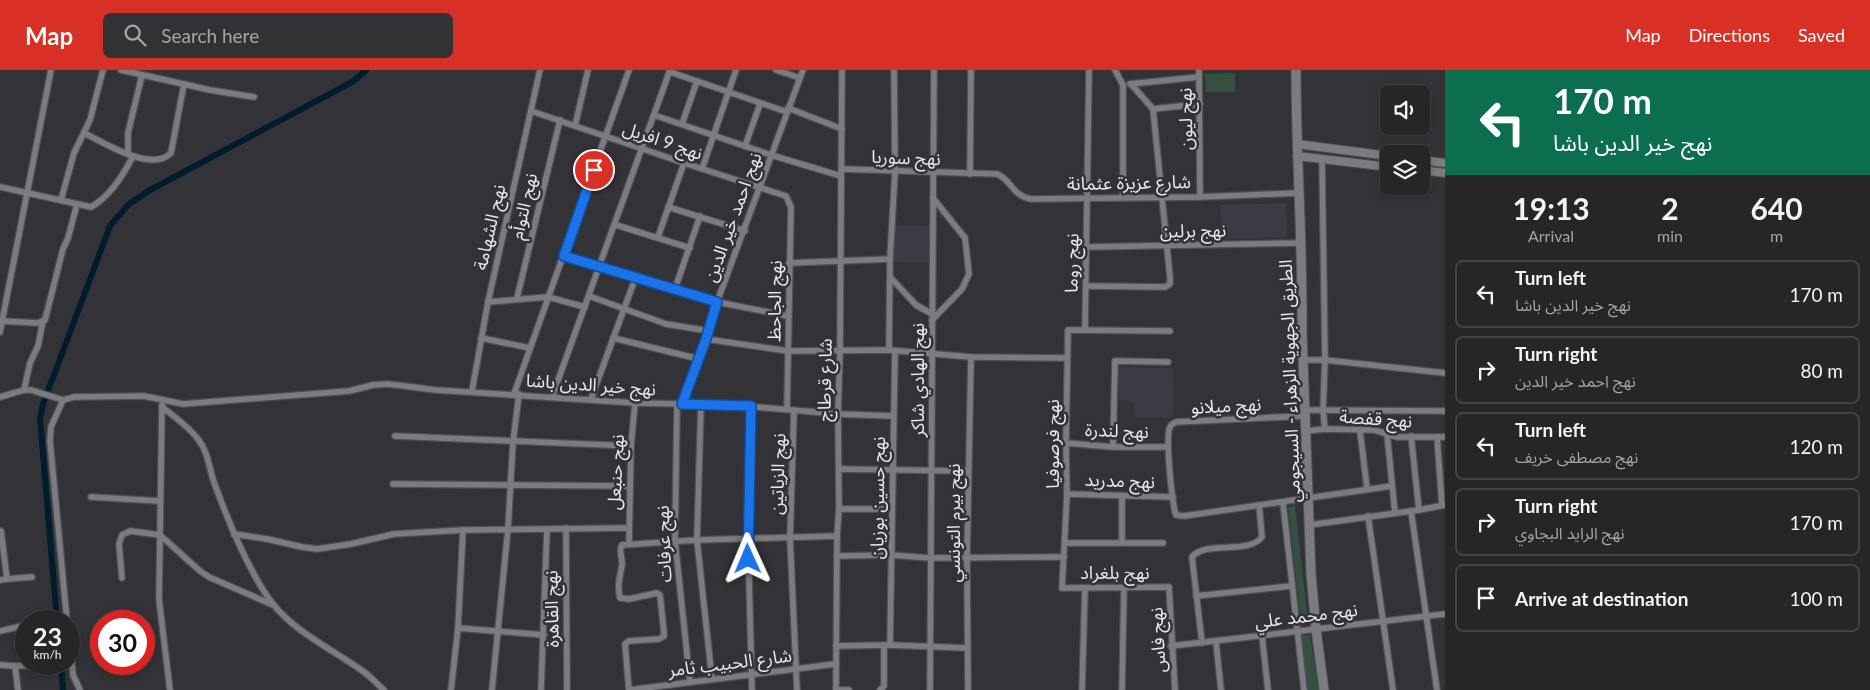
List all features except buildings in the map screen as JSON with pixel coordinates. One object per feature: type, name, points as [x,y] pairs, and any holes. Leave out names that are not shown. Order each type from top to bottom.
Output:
[{"type":"main road","name":"الطريق الجهوية الزهراء - السيجومي","points":[[1296,70],[1298,193],[1311,574],[1324,690]]},
{"type":"street","points":[[0,332],[51,70]]},
{"type":"street","points":[[61,200],[74,153],[92,114],[104,70]]},
{"type":"street","points":[[121,70],[230,94],[254,97]]},
{"type":"street","name":"نهج الشهامة","points":[[472,391],[488,302],[540,70]]},
{"type":"street","points":[[575,126],[588,70]]},
{"type":"street","points":[[492,690],[508,529],[517,394],[530,348],[629,70]]},
{"type":"street","points":[[702,169],[736,70]]},
{"type":"street","points":[[776,70],[800,78]]},
{"type":"street","name":"نهج احمد خير الدين","points":[[680,404],[699,359],[717,302],[745,231],[803,70]]},
{"type":"street","name":"شارع قرطاج","points":[[836,690],[842,70]]},
{"type":"street","name":"نهج حسين بوزيان","points":[[880,690],[884,686],[887,645],[894,470],[890,259],[895,172],[894,70]]},
{"type":"street","name":"نهج الهادي شاكر","points":[[930,690],[934,70]]},
{"type":"street","points":[[970,174],[971,70]]},
{"type":"street","name":"نهج روما","points":[[1085,330],[1089,70]]},
{"type":"street","points":[[1115,70],[1123,85],[1123,197]]},
{"type":"street","name":"نهح ليون","points":[[1199,70],[1200,197]]},
{"type":"street","points":[[552,397],[616,225],[670,71],[760,104],[788,110],[842,129]]},
{"type":"street","points":[[0,187],[61,200],[88,208],[97,204],[124,175],[130,155],[128,133],[142,75]]},
{"type":"street","points":[[1123,85],[1199,77]]},
{"type":"street","points":[[682,124],[697,81]]},
{"type":"street","points":[[84,133],[130,155],[150,160],[166,158],[171,153],[184,84]]},
{"type":"street","points":[[1086,286],[1165,287],[1170,284],[1153,109],[1131,84]]},
{"type":"street","points":[[745,146],[760,104]]},
{"type":"street","points":[[1153,109],[1200,104]]},
{"type":"street","name":"نهج 9 افريل","points":[[531,111],[786,196]]},
{"type":"street","points":[[654,115],[771,155],[841,176]]},
{"type":"street","name":"نهج التوأم","points":[[517,298],[560,120]]},
{"type":"street","points":[[1297,144],[1380,155]]},
{"type":"street","points":[[1297,156],[1380,165]]},
{"type":"street","points":[[1322,158],[1325,360],[1323,410],[1325,430]]},
{"type":"street","points":[[1430,161],[1445,163]]},
{"type":"street","points":[[658,238],[684,163]]},
{"type":"street","name":"نهج سوريا","points":[[842,169],[970,174]]},
{"type":"street","points":[[1430,171],[1445,173]]},
{"type":"street","name":"شارع عزيزة عثمانة","points":[[970,174],[1000,175],[1024,198],[1040,199],[1200,197],[1298,193]]},
{"type":"street","name":"نهج الجاحظ","points":[[786,196],[791,207],[787,408]]},
{"type":"street","points":[[890,278],[916,305],[932,317],[962,289],[969,274],[965,238],[933,198]]},
{"type":"street","points":[[24,390],[30,363],[38,346],[43,321],[46,318],[62,249],[68,238],[77,204]]},
{"type":"street","points":[[668,207],[745,231]]},
{"type":"street","points":[[675,289],[700,216]]},
{"type":"street","points":[[616,225],[690,248]]},
{"type":"street","name":"نهج برلين","points":[[1086,247],[1300,243]]},
{"type":"street","points":[[564,256],[635,279],[717,302],[788,316]]},
{"type":"street","points":[[789,263],[890,259]]},
{"type":"street","points":[[592,399],[635,279]]},
{"type":"street","points":[[589,296],[666,324],[709,331]]},
{"type":"street","points":[[488,302],[517,298],[548,297],[585,307]]},
{"type":"street","points":[[1,321],[38,323],[43,321]]},
{"type":"street","name":"نهج فرصوفيا","points":[[1062,588],[1067,494],[1066,358],[1068,330],[1085,330]]},
{"type":"street","points":[[1085,330],[1170,331]]},
{"type":"street","points":[[481,338],[530,348]]},
{"type":"street","points":[[613,338],[699,359]]},
{"type":"street","points":[[706,339],[788,351],[892,351],[971,357],[1066,358]]},
{"type":"street","name":"نهج بيرم التونسي","points":[[968,690],[967,558],[971,357]]},
{"type":"street","points":[[1304,360],[1325,360],[1445,373]]},
{"type":"street","points":[[1113,447],[1115,361],[1168,362]]},
{"type":"street","name":"نهج خير الدين باشا","points":[[61,400],[81,396],[144,396],[162,398],[184,404],[349,391],[381,384],[436,390],[635,403],[751,406],[838,414],[893,416]]},
{"type":"street","points":[[0,398],[24,390],[61,400],[51,426],[50,441],[66,610]]},
{"type":"street","points":[[162,398],[159,599],[170,690]]},
{"type":"street","name":"نهج حنبعل","points":[[629,690],[626,644],[629,641],[664,636],[660,594],[628,599],[620,598],[619,578],[622,563],[620,546],[626,544],[628,528],[631,446],[635,403]]},
{"type":"street","name":"نهج عرفات","points":[[680,404],[675,541],[690,682]]},
{"type":"street","points":[[702,404],[697,540],[712,680]]},
{"type":"street","points":[[751,406],[748,540],[752,690]]},
{"type":"street","points":[[162,407],[181,420],[204,448],[214,482],[234,534],[262,588],[274,605],[289,621],[323,646],[365,672],[384,690]]},
{"type":"street","name":"نهج الزياتين","points":[[794,410],[790,538],[797,690]]},
{"type":"street","name":"نهج ميلانو","points":[[1172,497],[1168,447],[1169,428],[1170,425],[1176,422],[1305,413],[1323,410],[1445,411]]},
{"type":"street","points":[[1360,430],[1367,488]]},
{"type":"street","name":"نهج قفصة","points":[[1306,431],[1374,430],[1397,437],[1445,437]]},
{"type":"street","points":[[1387,434],[1395,513]]},
{"type":"street","points":[[396,436],[631,446]]},
{"type":"street","points":[[1411,436],[1419,510]]},
{"type":"street","points":[[1309,525],[1443,505],[1437,437]]},
{"type":"street","name":"نهج لندرة","points":[[1066,444],[1113,447],[1168,447]]},
{"type":"street","points":[[839,469],[968,471]]},
{"type":"street","points":[[393,484],[630,486]]},
{"type":"street","points":[[1172,497],[1174,512],[1179,516],[1283,503],[1309,497],[1392,486]]},
{"type":"street","name":"نهج مدريد","points":[[1067,494],[1172,497]]},
{"type":"street","points":[[1122,496],[1122,543]]},
{"type":"street","points":[[92,497],[160,501]]},
{"type":"street","points":[[1283,503],[1304,690]]},
{"type":"street","points":[[1202,642],[1191,564],[1193,554],[1198,551],[1249,545],[1260,540],[1262,538],[1259,505]]},
{"type":"street","points":[[839,509],[892,509]]},
{"type":"street","points":[[1411,511],[1437,690]]},
{"type":"street","points":[[1368,516],[1393,690]]},
{"type":"street","name":"نهج القاهرة","points":[[566,528],[567,690]]},
{"type":"street","points":[[234,534],[317,549],[351,544],[394,534],[463,530],[628,528]]},
{"type":"street","points":[[541,690],[546,529]]},
{"type":"street","points":[[451,690],[458,628],[463,530]]},
{"type":"street","points":[[1,531],[8,579]]},
{"type":"street","points":[[122,578],[119,544],[122,535],[130,531],[160,535],[209,577],[274,605]]},
{"type":"street","points":[[626,544],[837,536]]},
{"type":"street","points":[[1065,543],[1163,543]]},
{"type":"street","points":[[837,556],[891,555],[930,558],[1064,557]]},
{"type":"street","points":[[0,580],[32,577]]},
{"type":"street","points":[[1196,596],[1292,586]]},
{"type":"street","name":"نهج بلغراد","points":[[1062,588],[1169,587]]},
{"type":"street","name":"نهج فاس","points":[[1169,587],[1175,690]]},
{"type":"street","points":[[1082,690],[1085,588]]},
{"type":"street","points":[[1122,690],[1124,588]]},
{"type":"street","name":"نهج محمد علي","points":[[1171,646],[1445,614]]},
{"type":"street","points":[[0,631],[15,628]]},
{"type":"street","points":[[458,628],[544,635]]},
{"type":"street","points":[[1262,636],[1268,690]]},
{"type":"street","points":[[1216,642],[1221,690]]},
{"type":"street","points":[[836,646],[887,645],[967,648]]},
{"type":"street","name":"شارع الحبيب ثامر","points":[[629,690],[835,664]]},
{"type":"street","points":[[0,665],[15,666]]},
{"type":"street","points":[[16,675],[18,690]]},
{"type":"street","points":[[73,675],[80,690]]},
{"type":"street","points":[[836,690],[848,690]]},
{"type":"shaded area","points":[[1286,203],[1287,237],[1223,239],[1220,205]]},
{"type":"shaded area","points":[[895,225],[930,226],[929,263],[893,262]]},
{"type":"shaded area","points":[[1118,367],[1173,368],[1174,415],[1171,418],[1135,417],[1134,402],[1128,403],[1128,400],[1119,400]]},
{"type":"green space","points":[[1235,73],[1235,92],[1206,92],[1205,74]]},
{"type":"green space","points":[[1295,505],[1308,621],[1301,622],[1288,507]]},
{"type":"green space","points":[[1300,635],[1310,635],[1319,690],[1308,690]]},
{"type":"waterway","points":[[56,610],[40,418],[43,404],[110,226],[128,205],[150,190],[354,81],[366,70]]},
{"type":"waterway","points":[[62,675],[63,690]]},
{"type":"route","points":[[594,170],[564,256],[635,279],[717,302],[706,339],[682,404],[751,406],[748,559]]}]
